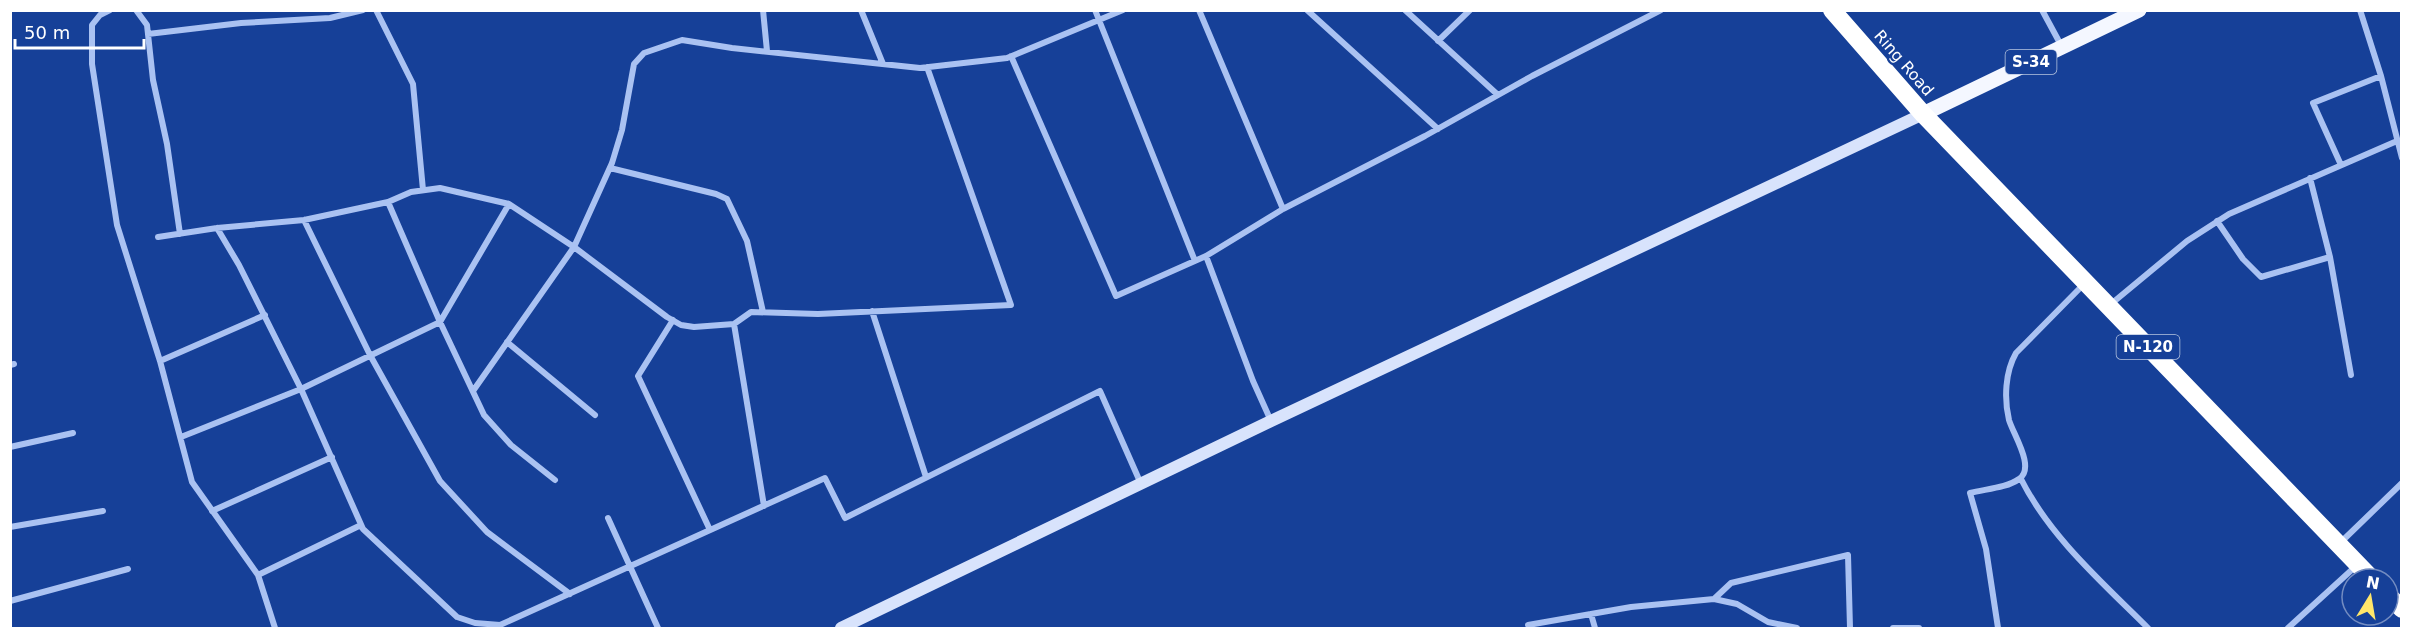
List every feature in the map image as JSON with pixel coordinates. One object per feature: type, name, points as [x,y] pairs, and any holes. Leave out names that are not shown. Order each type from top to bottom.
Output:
[{"type":"highway","name":"Ring Road","points":[[1832,10],[1923,114]]},
{"type":"highway","name":"N-120","points":[[1923,114],[2361,567]]},
{"type":"main road","name":"S-34","points":[[1923,114],[2139,10]]},
{"type":"street","points":[[110,10],[100,15],[92,25],[92,64],[117,225],[182,437],[192,482],[258,575],[275,628]]},
{"type":"street","points":[[136,10],[147,25],[153,81],[167,144],[180,234]]},
{"type":"street","points":[[148,34],[241,23],[330,18],[363,10]]},
{"type":"street","points":[[375,10],[413,84],[423,190]]},
{"type":"street","points":[[763,10],[767,51]]},
{"type":"street","points":[[861,10],[883,64]]},
{"type":"street","points":[[1095,10],[1195,261]]},
{"type":"street","points":[[473,391],[574,247],[610,168],[622,130],[634,64],[644,53],[682,40],[927,68],[1011,56],[1123,10]]},
{"type":"street","points":[[1199,10],[1283,209]]},
{"type":"street","points":[[1307,10],[1437,129]]},
{"type":"street","points":[[1405,10],[1498,95]]},
{"type":"street","points":[[1438,40],[1470,10]]},
{"type":"street","points":[[1011,56],[1116,296],[1206,256],[1283,209],[1661,10]]},
{"type":"street","points":[[2042,10],[2062,47]]},
{"type":"street","points":[[2360,10],[2381,76],[2402,159]]},
{"type":"street","points":[[158,237],[217,228],[304,220],[388,202],[411,192],[440,188],[509,204],[574,247],[673,320],[694,327],[734,324],[751,312],[818,314],[1011,305],[927,68]]},
{"type":"street","points":[[2341,165],[2313,103],[2381,76]]},
{"type":"street","points":[[841,628],[1271,421],[1923,114]]},
{"type":"street","points":[[2394,130],[2402,127]]},
{"type":"street","points":[[2108,306],[2187,241],[2229,214],[2397,141]]},
{"type":"street","points":[[610,168],[716,194],[727,199],[747,241],[763,312]]},
{"type":"street","points":[[2310,178],[2330,257],[2351,375]]},
{"type":"street","points":[[388,202],[440,322],[484,415],[511,445],[555,480]]},
{"type":"street","points":[[182,437],[301,389],[440,322],[509,204]]},
{"type":"street","points":[[304,220],[370,355],[440,481],[487,532],[570,594]]},
{"type":"street","points":[[2217,221],[2243,259],[2261,277],[2330,257]]},
{"type":"street","points":[[217,228],[239,265],[301,389],[363,529],[458,617],[475,623],[500,625],[825,478],[845,518],[1100,391],[1141,484]]},
{"type":"street","points":[[1206,256],[1253,381],[1271,421]]},
{"type":"street","points":[[2021,479],[2026,468],[2023,453],[2010,421],[2006,401],[2009,364],[2016,353],[2086,283]]},
{"type":"street","points":[[872,311],[926,477]]},
{"type":"street","points":[[160,362],[265,315]]},
{"type":"street","points":[[673,320],[638,376],[710,530]]},
{"type":"street","points":[[734,324],[764,506]]},
{"type":"street","points":[[507,342],[595,415]]},
{"type":"street","points":[[10,447],[73,433]]},
{"type":"street","points":[[212,511],[332,457]]},
{"type":"street","points":[[1998,628],[1986,549],[1970,493],[2021,479]]},
{"type":"street","points":[[2021,479],[2041,513],[2062,538],[2148,628]]},
{"type":"street","points":[[2339,545],[2402,483]]},
{"type":"street","points":[[10,527],[103,511]]},
{"type":"street","points":[[608,518],[658,628]]},
{"type":"street","points":[[258,575],[361,525]]},
{"type":"street","points":[[1714,599],[1731,583],[1848,555],[1850,628]]},
{"type":"street","points":[[2288,628],[2358,564]]},
{"type":"street","points":[[10,600],[128,569]]},
{"type":"street","points":[[1528,625],[1631,607],[1714,599],[1737,604],[1768,621],[1797,628]]},
{"type":"street","points":[[1591,614],[1595,628]]},
{"type":"street","points":[[1893,628],[1919,628]]}]
